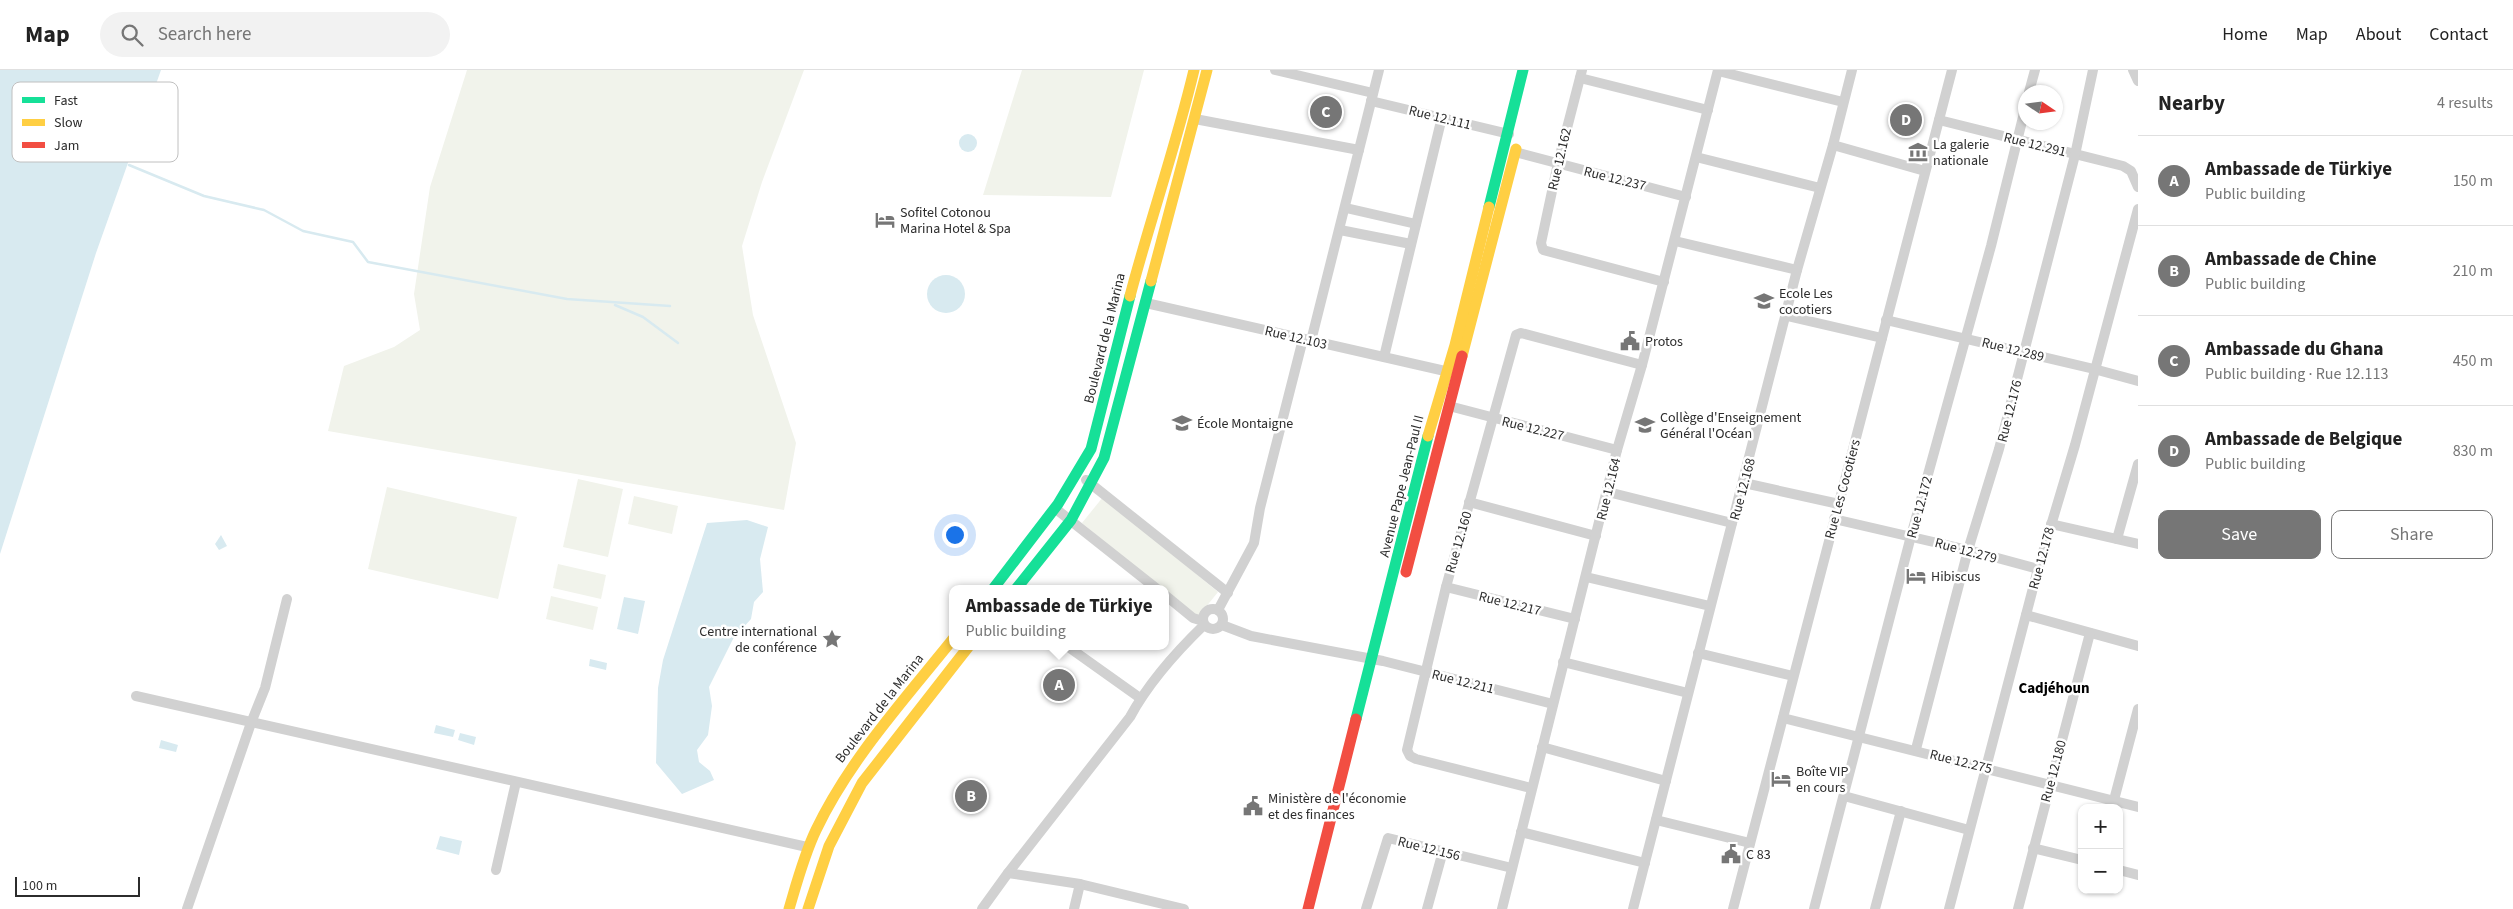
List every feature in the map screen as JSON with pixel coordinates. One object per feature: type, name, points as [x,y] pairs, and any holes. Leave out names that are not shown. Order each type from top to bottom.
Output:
[{"type":"main road","name":"Boulevard de la Marina","points":[[996,585],[1056,509],[1078,475],[1096,432],[1147,230],[1178,137],[1194,70]]},
{"type":"main road","points":[[1019,585],[1070,520],[1092,484],[1112,432],[1196,119],[1207,70]]},
{"type":"main road","name":"Avenue Pape Jean-Paul II","points":[[1317,909],[1378,660],[1445,371],[1455,345],[1509,134],[1523,70]]},
{"type":"main road","name":"Avenue Pape Jean-Paul II","points":[[1308,909],[1449,406],[1515,152],[1533,70]]},
{"type":"main road","name":"Boulevard de la Marina","points":[[790,909],[807,847],[838,786],[867,744],[949,644]]},
{"type":"main road","points":[[808,909],[829,846],[862,783],[966,650]]},
{"type":"street","name":"Rue 12.111","points":[[1275,70],[1509,134]]},
{"type":"street","points":[[1218,610],[1254,543],[1260,508],[1346,208],[1379,70]]},
{"type":"street","points":[[1718,70],[1843,102]]},
{"type":"street","name":"Rue 12.164","points":[[1502,909],[1617,450],[1675,241],[1718,70]]},
{"type":"street","name":"Rue 12.168","points":[[1633,909],[1710,606],[1787,316],[1797,270],[1834,145],[1852,70]]},
{"type":"street","name":"Rue Les Cocotiers","points":[[1733,909],[1952,70]]},
{"type":"street","points":[[2031,85],[2035,70]]},
{"type":"street","name":"Rue 12.176","points":[[1916,749],[1968,550],[1999,449],[2075,155],[2093,70]]},
{"type":"street","points":[[2133,70],[2138,81]]},
{"type":"street","points":[[1581,74],[1708,110]]},
{"type":"street","name":"Rue 12.162","points":[[1581,74],[1558,164],[1542,243],[1543,250],[1664,282]]},
{"type":"street","points":[[1384,357],[1442,117]]},
{"type":"street","points":[[1196,119],[1359,150]]},
{"type":"street","name":"Rue 12.291","points":[[1939,120],[2122,166],[2131,171],[2138,187]]},
{"type":"street","name":"Rue 12.172","points":[[1814,909],[1910,536],[1991,246],[2019,130]]},
{"type":"street","points":[[1834,145],[1925,171]]},
{"type":"street","name":"Rue 12.237","points":[[1515,152],[1686,197]]},
{"type":"street","points":[[1696,157],[1820,188]]},
{"type":"street","points":[[1346,208],[1416,224]]},
{"type":"street","name":"Rue 12.178","points":[[1949,909],[2038,569],[2075,445],[2138,209]]},
{"type":"street","points":[[1340,230],[1411,244]]},
{"type":"street","points":[[1675,241],[1797,270]]},
{"type":"street","name":"Rue 12.103","points":[[1146,303],[1445,371]]},
{"type":"street","points":[[1787,316],[1882,338]]},
{"type":"street","name":"Rue 12.289","points":[[1886,320],[2138,381]]},
{"type":"street","name":"Rue 12.160","points":[[1532,788],[1410,756],[1408,750],[1446,587],[1491,418],[1516,335],[1521,333],[1642,365]]},
{"type":"street","name":"Rue 12.227","points":[[1449,406],[1617,450]]},
{"type":"street","points":[[2116,539],[2138,464]]},
{"type":"street","points":[[1078,475],[1092,484],[1114,504],[1228,593]]},
{"type":"street","points":[[1744,482],[1839,504]]},
{"type":"street","points":[[1608,492],[1732,523]]},
{"type":"street","points":[[1470,502],[1596,536]]},
{"type":"street","points":[[1056,509],[1152,585]]},
{"type":"street","name":"Rue 12.279","points":[[1834,520],[1910,536],[2038,569]]},
{"type":"street","points":[[2051,524],[2138,544]]},
{"type":"street","points":[[1586,577],[1710,606]]},
{"type":"street","name":"Rue 12.217","points":[[1446,587],[1575,619]]},
{"type":"street","points":[[1169,598],[1193,618],[1215,629],[1222,624],[1223,617],[1218,610]]},
{"type":"street","points":[[187,909],[250,723],[265,688],[287,599]]},
{"type":"street","points":[[982,909],[1008,872],[1130,717],[1140,698],[1174,654],[1204,623],[1207,611],[1218,610]]},
{"type":"street","points":[[2026,615],[2138,646]]},
{"type":"street","name":"Rue 12.211","points":[[1222,624],[1251,636],[1378,660],[1552,704]]},
{"type":"street","name":"Rue 12.180","points":[[2018,909],[2090,633]]},
{"type":"street","points":[[1074,650],[1140,698]]},
{"type":"street","points":[[1698,653],[1794,676]]},
{"type":"street","points":[[1563,662],[1688,693]]},
{"type":"street","points":[[136,696],[807,847]]},
{"type":"street","points":[[2114,800],[2138,709]]},
{"type":"street","name":"Rue 12.275","points":[[1783,718],[1916,749],[2138,807]]},
{"type":"street","points":[[1542,747],[1666,781]]},
{"type":"street","points":[[496,870],[516,782]]},
{"type":"street","points":[[1844,796],[1969,830]]},
{"type":"street","points":[[1874,909],[1901,811]]},
{"type":"street","points":[[1656,820],[1750,844]]},
{"type":"street","points":[[1521,832],[1645,863]]},
{"type":"street","name":"Rue 12.156","points":[[1366,909],[1388,838],[1512,868]]},
{"type":"street","points":[[2033,848],[2078,859]]},
{"type":"street","points":[[1427,909],[1443,851]]},
{"type":"street","points":[[2123,871],[2138,875]]},
{"type":"street","points":[[1008,872],[1080,884],[1184,909]]},
{"type":"street","points":[[1074,909],[1080,884]]},
{"type":"shaded area","points":[[0,70],[161,70],[157,82],[12,82],[12,162],[128,162],[96,253],[0,554]]},
{"type":"shaded area","points":[[467,70],[804,70],[762,182],[742,246],[753,315],[796,443],[784,510],[328,431],[344,366],[394,347],[420,330],[414,294],[430,187]]},
{"type":"shaded area","points":[[1022,70],[1144,70],[1111,197],[983,195]]},
{"type":"shaded area","points":[[968,134],[974,137],[977,143],[974,149],[968,152],[962,149],[959,143],[962,137]]},
{"type":"shaded area","points":[[946,275],[959,281],[965,294],[959,307],[946,313],[933,307],[927,294],[933,281]]},
{"type":"shaded area","points":[[578,479],[623,489],[608,557],[563,547]]},
{"type":"shaded area","points":[[387,487],[517,517],[498,599],[368,569]]},
{"type":"shaded area","points":[[634,496],[678,506],[672,534],[628,524]]},
{"type":"shaded area","points":[[1103,497],[1218,592],[1197,618],[1169,595],[1169,585],[1157,585],[1082,523]]},
{"type":"shaded area","points":[[747,520],[768,527],[760,559],[763,592],[754,602],[751,619],[733,639],[709,687],[712,706],[708,735],[697,750],[699,762],[710,771],[714,780],[682,794],[656,763],[658,688],[663,660],[707,523]]},
{"type":"shaded area","points":[[221,535],[227,546],[219,550],[215,544]]},
{"type":"shaded area","points":[[558,564],[606,575],[601,599],[553,588]]},
{"type":"shaded area","points":[[551,596],[598,607],[593,630],[546,619]]},
{"type":"shaded area","points":[[624,597],[645,601],[638,634],[617,629]]},
{"type":"shaded area","points":[[590,659],[607,663],[606,670],[589,666]]},
{"type":"shaded area","points":[[436,725],[455,730],[453,737],[434,733]]},
{"type":"shaded area","points":[[460,733],[476,737],[474,745],[458,740]]},
{"type":"shaded area","points":[[161,740],[178,745],[176,752],[159,748]]},
{"type":"shaded area","points":[[440,836],[462,841],[459,855],[436,849]]},
{"type":"waterway","points":[[129,165],[204,196],[264,210],[303,231],[353,242],[368,262],[567,299],[670,306]]},
{"type":"waterway","points":[[615,305],[643,317],[678,343]]},
{"type":"traffic: fast","points":[[1489,207],[1523,70]]},
{"type":"traffic: fast","points":[[1019,585],[1071,520],[1104,458],[1151,281]]},
{"type":"traffic: fast","points":[[996,585],[1058,504],[1091,449],[1130,296]]},
{"type":"traffic: fast","points":[[1356,719],[1428,436]]},
{"type":"traffic: slow","points":[[1130,296],[1194,70]]},
{"type":"traffic: slow","points":[[1151,281],[1207,70]]},
{"type":"traffic: slow","points":[[1462,356],[1516,149]]},
{"type":"traffic: slow","points":[[1428,436],[1455,345],[1489,207]]},
{"type":"traffic: slow","points":[[789,909],[812,839],[845,779],[861,754],[949,644]]},
{"type":"traffic: slow","points":[[808,909],[829,846],[862,783],[966,650]]},
{"type":"traffic: jam","points":[[1406,572],[1462,356]]},
{"type":"traffic: jam","points":[[1308,909],[1356,719]]},
{"type":"place","name":"Ambassade du Ghana","points":[[1326,112]]},
{"type":"place","name":"Ambassade de Belgique","points":[[1906,120]]},
{"type":"place","name":"La galerie nationale","points":[[1918,152]]},
{"type":"place","name":"Sofitel Cotonou Marina Hotel & Spa","points":[[885,220]]},
{"type":"place","name":"Ecole Les cocotiers","points":[[1764,301]]},
{"type":"place","name":"Protos","points":[[1630,341]]},
{"type":"place","name":"École Montaigne","points":[[1182,423]]},
{"type":"place","name":"Collège d'Enseignement Général l'Océan","points":[[1645,425]]},
{"type":"place","name":"Hibiscus","points":[[1916,576]]},
{"type":"place","name":"Centre international de conférence","points":[[832,639]]},
{"type":"place","name":"Ambassade de Türkiye","points":[[1059,685]]},
{"type":"place","name":"Boîte VIP en cours","points":[[1781,779]]},
{"type":"place","name":"Ambassade de Chine","points":[[971,796]]},
{"type":"place","name":"Ministère de l'économie et des finances","points":[[1253,806]]},
{"type":"place","name":"C 83","points":[[1731,854]]},
{"type":"district","name":"Cadjéhoun","points":[[2054,688]]}]
